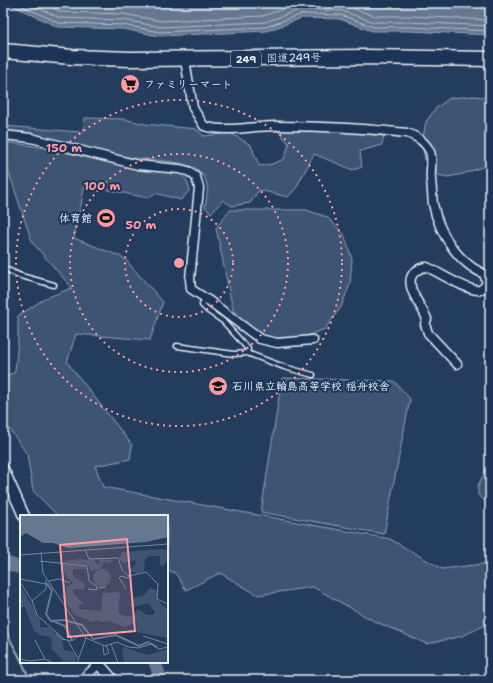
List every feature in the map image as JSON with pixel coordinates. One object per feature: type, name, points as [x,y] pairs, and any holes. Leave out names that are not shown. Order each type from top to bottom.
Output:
[{"type":"highway","name":"国道249号","points":[[3,51],[72,57],[185,60],[367,57],[490,59]]},
{"type":"street","points":[[185,60],[193,108],[204,126],[215,130],[267,126],[315,126],[407,133],[419,138],[425,143],[431,153],[431,176],[434,205],[440,224],[450,244],[464,263],[487,275],[487,283],[485,287],[479,290],[465,287],[427,267],[422,267],[414,272],[410,279],[412,292],[427,318],[425,324],[428,333],[457,364]]},
{"type":"street","points":[[3,135],[31,138],[138,165],[179,169],[196,177],[199,188],[190,279],[191,289],[260,339],[277,343],[313,340]]},
{"type":"street","points":[[3,469],[24,515]]},
{"type":"street","points":[[81,680],[98,663],[113,680]]},
{"type":"lane","points":[[3,268],[21,276],[54,285]]},
{"type":"lane","points":[[208,300],[203,302],[202,305],[224,321],[248,349],[247,353]]},
{"type":"lane","points":[[177,346],[234,354],[247,353],[269,362],[313,375]]},
{"type":"shaded area","points":[[474,96],[490,98],[490,164],[463,174],[448,177],[438,175],[425,161],[422,142],[426,122],[435,109],[450,98]]},
{"type":"shaded area","points":[[85,118],[124,119],[145,124],[196,129],[204,136],[230,133],[251,145],[259,166],[272,164],[284,159],[289,144],[278,131],[311,128],[384,135],[382,145],[360,151],[362,167],[353,170],[314,154],[296,188],[288,197],[259,190],[250,203],[232,206],[223,200],[211,213],[205,207],[207,199],[207,182],[198,170],[190,166],[181,163],[134,158],[36,136],[3,131],[3,126],[83,132]]},
{"type":"shaded area","points":[[3,142],[54,150],[138,169],[171,171],[185,178],[190,190],[181,200],[155,193],[148,198],[85,185],[74,238],[124,258],[163,302],[150,340],[76,334],[67,362],[132,445],[130,459],[95,466],[103,487],[390,539],[442,569],[490,563],[490,623],[462,636],[427,644],[374,621],[313,587],[258,595],[220,573],[186,590],[176,574],[168,570],[168,515],[57,515],[33,491],[27,454],[3,420],[3,378],[15,372],[18,340],[18,316],[46,298],[72,288],[32,242],[3,155]]},
{"type":"shaded area","points":[[230,210],[306,210],[327,217],[344,234],[352,259],[350,284],[341,307],[325,329],[304,337],[274,340],[249,330],[233,310],[216,228]]},
{"type":"shaded area","points":[[282,378],[394,381],[410,399],[384,534],[261,512]]},
{"type":"shaded area","points":[[490,462],[490,505],[478,495],[478,485]]},
{"type":"water","points":[[7,3],[490,3],[490,35],[410,31],[372,31],[340,19],[302,18],[267,31],[160,36],[122,29],[58,27]]},
{"type":"waterway","points":[[3,562],[20,568]]},
{"type":"waterway","points":[[3,626],[20,658]]},
{"type":"waterway","points":[[22,663],[30,680]]},
{"type":"waterway","points":[[155,663],[161,680]]},
{"type":"place","name":"ファミリーマート","points":[[130,84]]},
{"type":"place","name":"体育館","points":[[106,218]]},
{"type":"place","name":"石川県立輪島高等学校 稲舟校舎","points":[[218,386]]}]
